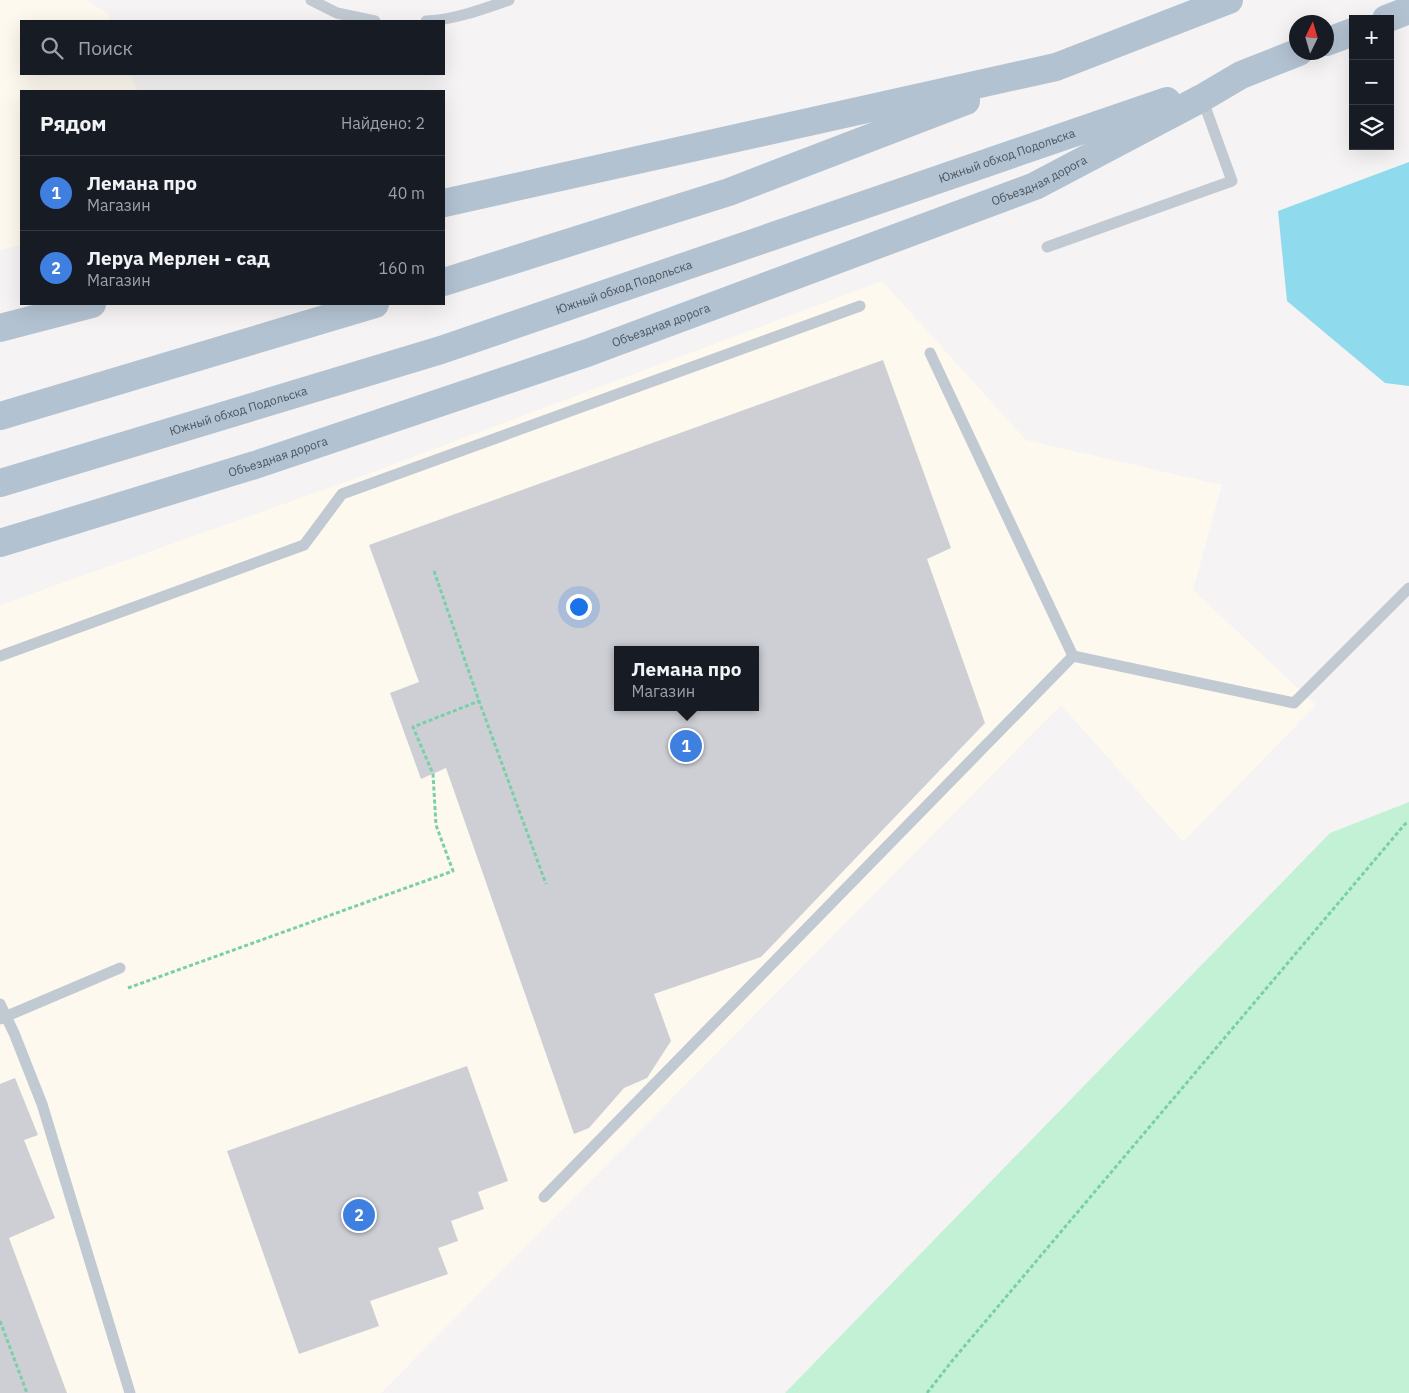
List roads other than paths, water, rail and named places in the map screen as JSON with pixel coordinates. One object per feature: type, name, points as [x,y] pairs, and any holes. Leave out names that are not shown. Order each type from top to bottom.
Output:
[{"type":"main road","points":[[445,282],[729,192],[1229,0]]},
{"type":"main road","points":[[1394,16],[1409,10]]},
{"type":"main road","points":[[1334,39],[1349,33]]},
{"type":"main road","name":"Объездная дорога","points":[[0,543],[255,465],[587,353],[1035,186],[1202,98],[1241,75],[1289,56]]},
{"type":"main road","points":[[445,203],[1056,67]]},
{"type":"main road","name":"Южный обход Подольска","points":[[0,483],[441,350],[1241,75]]},
{"type":"main road","points":[[0,328],[88,305]]},
{"type":"main road","points":[[0,416],[372,305]]},
{"type":"lane","points":[[311,0],[337,13],[370,20]]},
{"type":"lane","points":[[441,20],[509,0]]},
{"type":"lane","points":[[1047,247],[1232,181],[1202,98]]},
{"type":"lane","points":[[0,656],[304,544],[342,494],[860,306]]},
{"type":"lane","points":[[930,353],[1073,656]]},
{"type":"lane","points":[[1073,656],[1294,703],[1409,588]]},
{"type":"lane","points":[[544,1197],[1073,656]]},
{"type":"lane","points":[[3,1018],[120,968]]},
{"type":"lane","points":[[0,1004],[3,1018],[14,1033],[42,1104],[130,1393]]},
{"type":"water","points":[[1409,162],[1409,386],[1385,383],[1287,301],[1278,211]]},
{"type":"place","name":"Лемана про","points":[[686,746]]},
{"type":"place","name":"Леруа Мерлен - сад","points":[[359,1215]]}]
